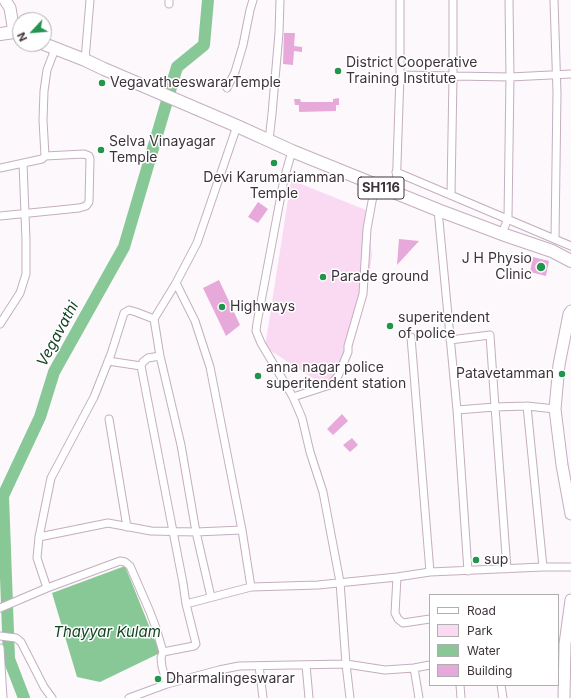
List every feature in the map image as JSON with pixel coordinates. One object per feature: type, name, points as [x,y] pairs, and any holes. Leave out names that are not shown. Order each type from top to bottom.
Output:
[{"type":"main road","points":[[0,34],[12,33]]},
{"type":"main road","name":"SH116","points":[[52,48],[85,60],[292,151],[396,194],[552,251],[571,261]]},
{"type":"street","points":[[5,0],[12,15]]},
{"type":"street","points":[[85,60],[90,0]]},
{"type":"street","points":[[227,88],[235,72],[243,46],[253,0]]},
{"type":"street","points":[[269,140],[279,33],[280,0]]},
{"type":"street","points":[[396,194],[400,74],[400,0]]},
{"type":"street","points":[[451,194],[453,0]]},
{"type":"street","points":[[502,234],[508,218],[510,77],[509,0]]},
{"type":"street","points":[[554,0],[557,75],[555,238]]},
{"type":"street","points":[[45,156],[43,120],[44,90],[47,70],[55,49]]},
{"type":"street","points":[[400,74],[510,77],[571,74]]},
{"type":"street","points":[[211,598],[196,532],[180,444],[160,356],[154,319],[176,283],[197,242],[237,126]]},
{"type":"street","points":[[292,151],[284,179],[256,323],[256,332],[293,398],[302,418],[310,452],[323,492],[340,582],[350,698]]},
{"type":"street","points":[[0,168],[42,159],[45,156],[84,154],[90,159],[88,202],[86,206],[0,216]]},
{"type":"street","points":[[0,324],[20,293],[26,274],[23,163]]},
{"type":"street","points":[[396,172],[508,218],[571,246]]},
{"type":"street","points":[[293,398],[330,385],[338,376],[348,352],[348,346],[363,294],[367,229],[375,185]]},
{"type":"street","points":[[438,210],[457,410],[468,571]]},
{"type":"street","points":[[176,283],[195,321],[210,367],[242,530],[251,587]]},
{"type":"street","points":[[48,588],[37,558],[39,537],[51,478],[94,397],[108,362],[124,313],[129,310],[154,319]]},
{"type":"street","points":[[571,311],[569,314],[559,365],[555,409],[562,465],[571,514]]},
{"type":"street","points":[[450,340],[490,335],[507,569]]},
{"type":"street","points":[[411,337],[430,572]]},
{"type":"street","points":[[160,356],[148,358],[141,366],[186,604],[196,644],[194,646],[162,652]]},
{"type":"street","points":[[108,362],[141,366]]},
{"type":"street","points":[[457,410],[527,406],[555,409]]},
{"type":"street","points":[[527,406],[543,567]]},
{"type":"street","points":[[109,419],[127,527]]},
{"type":"street","points":[[39,537],[108,523],[151,531],[196,532],[242,530]]},
{"type":"street","points":[[0,608],[120,561],[125,562],[130,566],[156,628],[162,652],[162,667],[167,684]]},
{"type":"street","points":[[186,604],[251,587],[318,585],[430,572],[571,567]]},
{"type":"street","points":[[397,577],[395,613],[398,619],[403,623],[429,619]]},
{"type":"street","points":[[564,698],[565,645],[571,600]]},
{"type":"street","points":[[2,636],[16,638],[21,642],[44,687],[52,698]]},
{"type":"street","points":[[0,648],[3,698]]},
{"type":"street","points":[[128,698],[167,684],[239,666],[346,664],[385,670],[429,665]]},
{"type":"street","points":[[306,665],[309,698]]},
{"type":"street","points":[[260,666],[263,698]]},
{"type":"street","points":[[414,668],[418,698]]},
{"type":"street","points":[[460,686],[461,698]]},
{"type":"street","points":[[501,686],[503,698]]},
{"type":"green space","name":"Parade ground","points":[[291,180],[366,210],[372,254],[366,300],[331,390],[265,347]]},
{"type":"water","name":"Thayyar Kulam","points":[[125,566],[160,653],[100,682],[77,677],[52,593]]},
{"type":"building","points":[[284,33],[295,33],[294,46],[302,47],[302,52],[294,51],[293,65],[283,64]]},
{"type":"building","points":[[339,98],[339,105],[336,105],[336,111],[299,112],[299,105],[295,105],[294,99],[300,99],[301,102],[333,102],[333,99]]},
{"type":"building","points":[[258,202],[268,209],[258,223],[248,217]]},
{"type":"building","points":[[399,239],[419,241],[397,265]]},
{"type":"building","points":[[533,257],[549,261],[546,276],[530,272]]},
{"type":"building","name":"Highways","points":[[219,280],[240,325],[226,336],[203,288]]},
{"type":"building","points":[[342,414],[348,421],[333,435],[327,429]]},
{"type":"building","points":[[352,438],[358,445],[350,452],[343,445]]},
{"type":"waterway","name":"Vegavathi","points":[[24,698],[9,659],[3,496],[40,417],[54,372],[124,247],[177,67],[204,45],[208,0]]},
{"type":"place","name":"District Cooperative Training Institute","points":[[338,71]]},
{"type":"place","name":"VegavatheeswararTemple","points":[[102,83]]},
{"type":"place","name":"Selva Vinayagar Temple","points":[[101,150]]},
{"type":"place","name":"Devi Karumariamman Temple","points":[[274,163]]},
{"type":"place","name":"J H Physio Clinic","points":[[541,267]]},
{"type":"place","name":"Parade ground","points":[[323,277]]},
{"type":"place","name":"Highways","points":[[222,307]]},
{"type":"place","name":"superitendent of police","points":[[390,326]]},
{"type":"place","name":"Patavetamman","points":[[562,374]]},
{"type":"place","name":"anna nagar police superitendent station","points":[[258,376]]},
{"type":"place","name":"sup","points":[[476,560]]},
{"type":"place","name":"Dharmalingeswarar","points":[[158,679]]}]
